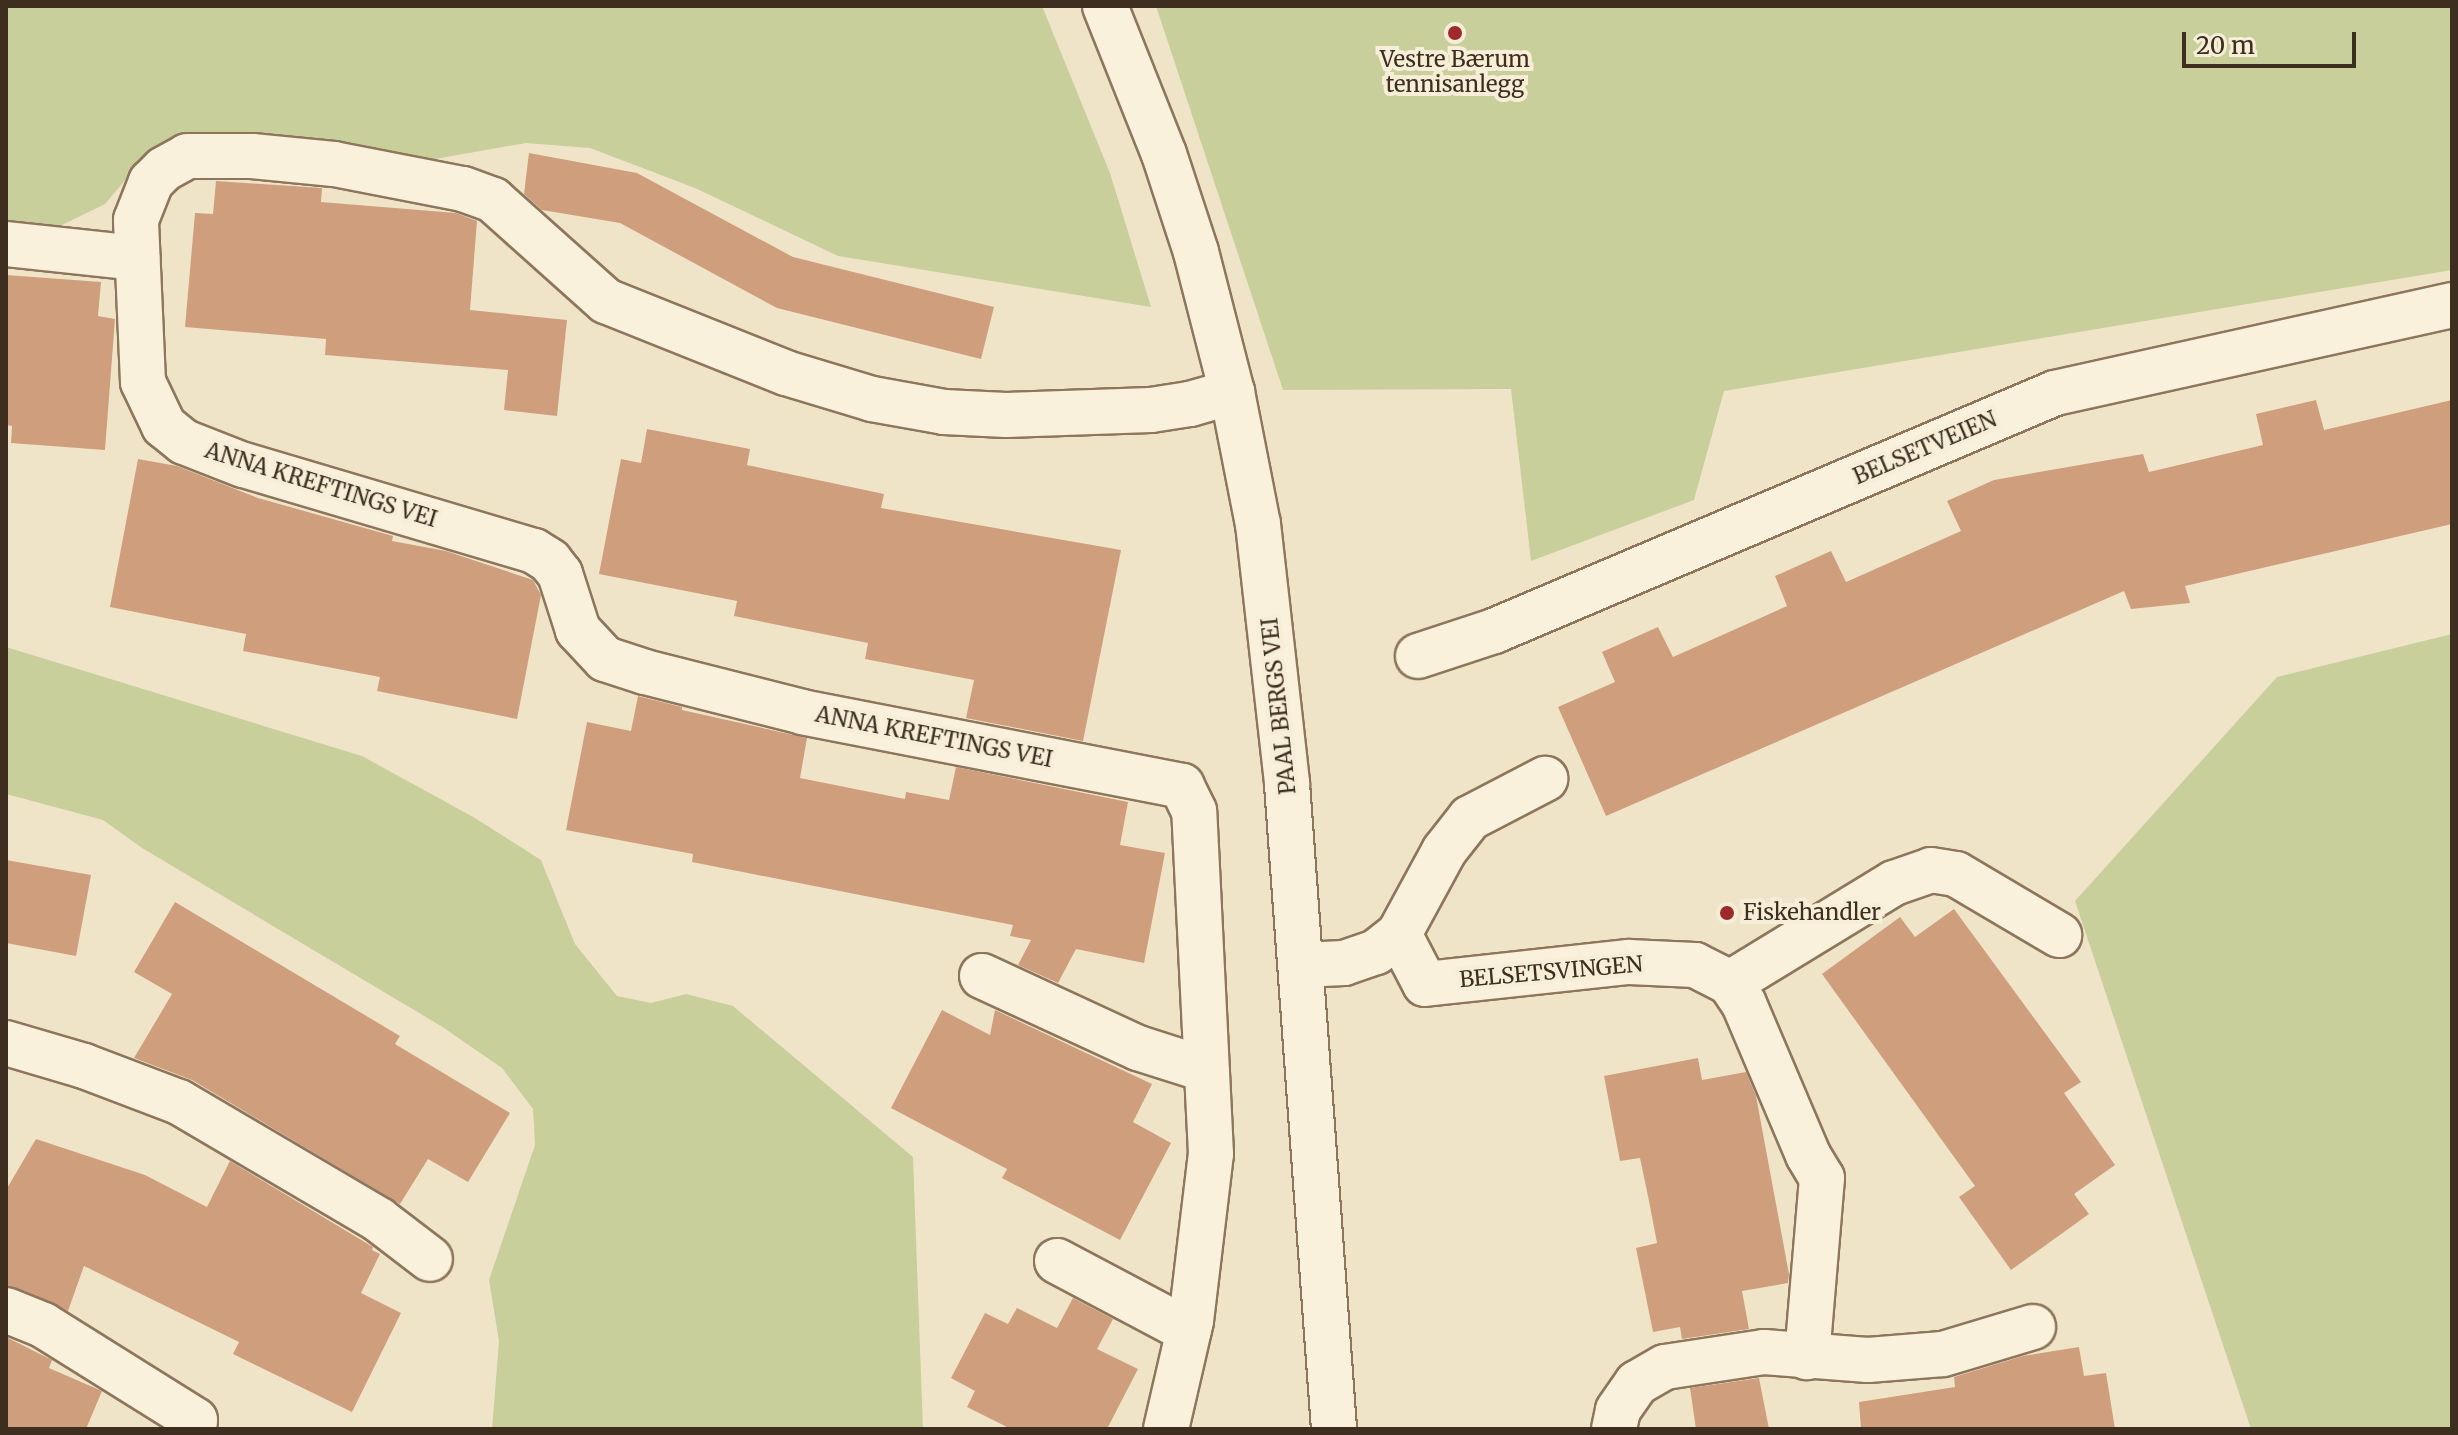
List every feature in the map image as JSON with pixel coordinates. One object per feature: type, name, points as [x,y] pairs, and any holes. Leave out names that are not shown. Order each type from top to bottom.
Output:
[{"type":"street","name":"PAAL BERGS VEI","points":[[1105,6],[1164,154],[1196,252],[1232,392],[1258,524],[1273,635],[1301,965],[1334,1429]]},
{"type":"street","name":"ANNA KREFTINGS VEI","points":[[1207,1070],[1194,811],[1182,786],[803,712],[605,659],[578,630],[560,574],[550,561],[534,551],[243,465],[184,442],[164,426],[143,382],[136,220],[151,182],[164,169],[187,156],[252,156],[334,164],[463,189],[493,200],[606,301],[786,373],[872,399],[944,412],[1006,415],[1151,410],[1190,404],[1232,392]]},
{"type":"street","points":[[6,244],[137,258]]},
{"type":"street","name":"BELSETVEIEN","points":[[1418,656],[1494,631],[2055,393],[2452,305]]},
{"type":"street","points":[[1301,965],[1344,963],[1376,952],[1399,934],[1444,851],[1470,818],[1545,779]]},
{"type":"street","points":[[1807,1357],[1822,1178],[1808,1155],[1744,1004],[1730,983],[1894,883],[1931,870],[1956,874],[2059,935]]},
{"type":"street","name":"BELSETSVINGEN","points":[[1399,934],[1425,984],[1629,962],[1695,965],[1730,983]]},
{"type":"street","points":[[982,976],[1138,1048],[1207,1070],[1211,1154],[1189,1331],[1166,1429]]},
{"type":"street","points":[[6,1043],[84,1066],[179,1102],[379,1220],[430,1259]]},
{"type":"street","points":[[1057,1261],[1189,1331]]},
{"type":"street","points":[[6,1310],[43,1325],[195,1420],[194,1429]]},
{"type":"street","points":[[1614,1429],[1618,1410],[1637,1383],[1665,1367],[1764,1352],[1868,1360],[1943,1354],[2033,1327]]},
{"type":"green space","points":[[6,6],[1042,6],[1110,173],[1151,307],[838,256],[695,188],[590,148],[526,143],[418,162],[191,134],[148,153],[105,204],[58,227],[6,222]]},
{"type":"green space","points":[[1156,6],[2452,6],[2452,270],[1724,391],[1694,500],[1531,561],[1511,389],[1283,390]]},
{"type":"green space","points":[[2452,634],[2452,1429],[2251,1429],[2075,901],[2277,677]]},
{"type":"green space","points":[[6,647],[362,756],[475,818],[541,860],[575,944],[617,996],[651,1003],[686,994],[733,1006],[913,1157],[923,1429],[492,1429],[499,1341],[489,1280],[535,1145],[533,1109],[502,1068],[441,1026],[142,848],[103,820],[6,794]]},
{"type":"building","points":[[529,153],[637,173],[793,257],[994,307],[981,359],[777,308],[620,223],[542,210],[524,194]]},
{"type":"building","points":[[216,181],[322,188],[321,202],[456,213],[477,221],[470,310],[567,320],[557,416],[504,410],[508,370],[325,355],[326,339],[185,327],[195,213],[213,214]]},
{"type":"building","points":[[6,275],[101,282],[98,316],[115,319],[105,450],[11,443],[12,426],[6,425]]},
{"type":"building","points":[[2316,400],[2324,430],[2452,400],[2452,524],[2185,586],[2190,603],[2131,609],[2124,591],[1606,816],[1558,707],[1615,682],[1602,652],[1658,627],[1673,657],[1787,606],[1775,576],[1831,551],[1846,582],[1961,531],[1947,501],[1994,480],[2143,454],[2149,472],[2263,445],[2256,414]]},
{"type":"building","points":[[647,429],[750,449],[747,465],[884,494],[881,508],[1121,550],[1083,741],[966,718],[974,680],[865,659],[868,643],[734,616],[737,601],[599,574],[621,459],[641,463]]},
{"type":"building","points":[[138,459],[177,466],[258,498],[393,536],[392,541],[446,551],[533,580],[541,595],[517,719],[377,691],[380,677],[243,651],[246,634],[110,607]]},
{"type":"building","points":[[638,696],[682,707],[682,710],[807,738],[800,778],[905,799],[906,792],[949,800],[956,767],[1128,802],[1120,845],[1165,853],[1144,963],[1076,949],[1058,983],[1018,965],[1031,940],[1010,936],[1013,925],[692,862],[693,854],[566,830],[587,722],[631,731]]},
{"type":"building","points":[[6,860],[91,875],[76,956],[6,943]]},
{"type":"building","points":[[175,902],[400,1036],[395,1044],[510,1113],[468,1182],[428,1159],[400,1204],[192,1080],[134,1058],[172,994],[134,972]]},
{"type":"building","points":[[1954,909],[2081,1082],[2064,1093],[2115,1165],[2074,1194],[2089,1214],[2011,1270],[1959,1197],[1975,1186],[1822,974],[1900,917],[1915,937]]},
{"type":"building","points":[[942,1010],[990,1035],[995,1010],[1152,1084],[1133,1122],[1171,1143],[1120,1240],[1002,1178],[1007,1169],[891,1108]]},
{"type":"building","points":[[1698,1058],[1702,1080],[1746,1072],[1756,1096],[1789,1274],[1788,1283],[1742,1291],[1749,1329],[1682,1339],[1680,1327],[1653,1332],[1636,1248],[1657,1243],[1649,1201],[1640,1158],[1620,1161],[1604,1076]]},
{"type":"building","points":[[36,1139],[145,1175],[207,1207],[230,1161],[373,1247],[372,1250],[380,1254],[361,1293],[401,1313],[352,1412],[233,1354],[239,1342],[84,1266],[68,1311],[6,1286],[6,1190]]},
{"type":"building","points":[[1073,1298],[1113,1319],[1097,1349],[1138,1369],[1107,1429],[1011,1429],[967,1407],[975,1391],[951,1378],[985,1313],[1008,1324],[1017,1308],[1057,1328]]},
{"type":"building","points":[[6,1337],[52,1360],[49,1368],[102,1391],[86,1429],[6,1429]]},
{"type":"building","points":[[2079,1347],[2084,1376],[2106,1373],[2115,1429],[1861,1429],[1859,1402],[1955,1387],[1954,1377],[2023,1356]]},
{"type":"building","points":[[1759,1378],[1769,1429],[1696,1429],[1690,1388]]},
{"type":"place","name":"Vestre Bærum tennisanlegg","points":[[1455,33]]},
{"type":"place","name":"Fiskehandler","points":[[1727,913]]}]
